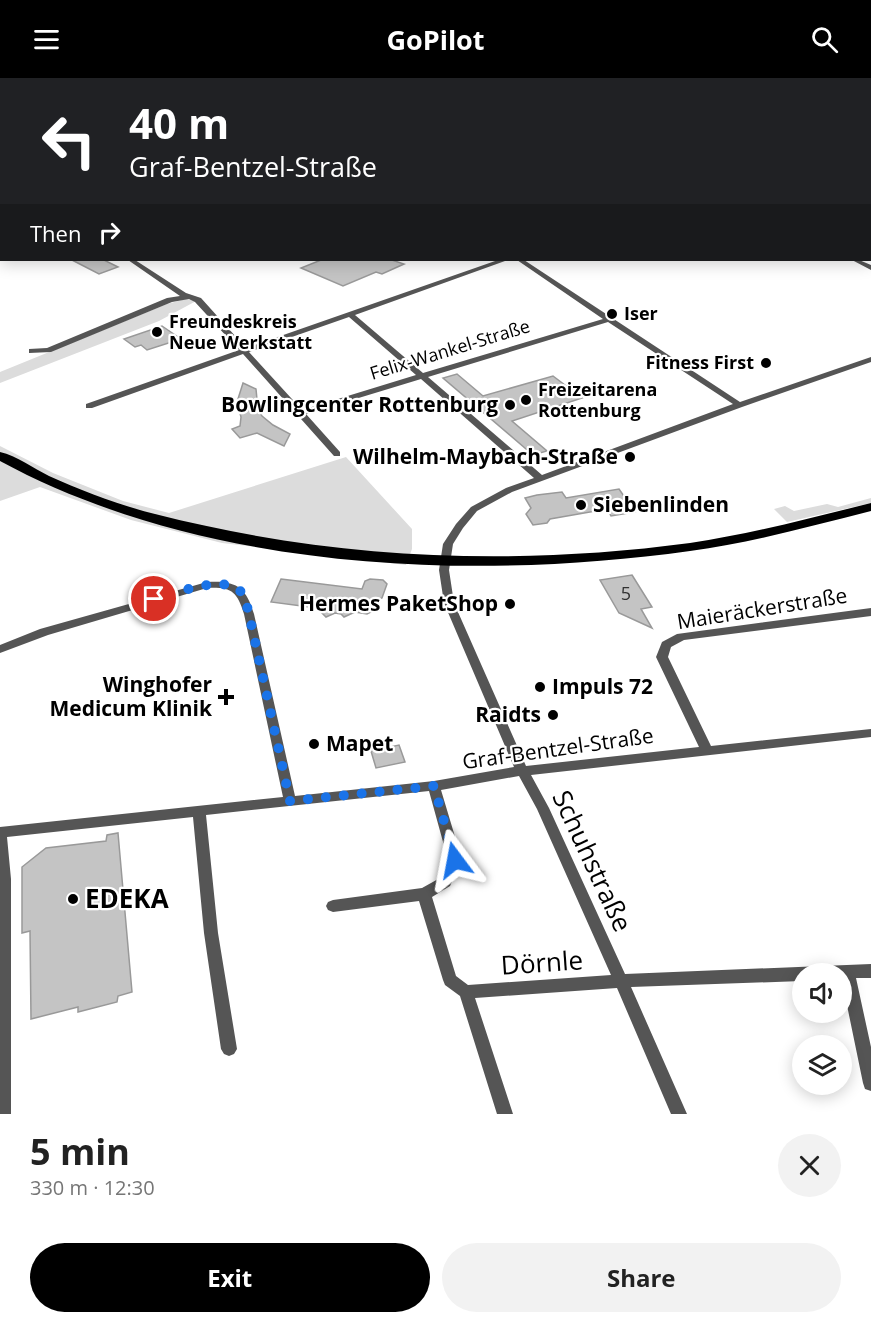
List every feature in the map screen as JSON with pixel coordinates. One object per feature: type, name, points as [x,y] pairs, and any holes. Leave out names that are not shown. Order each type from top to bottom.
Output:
[{"type":"main road","points":[[0,456],[76,492],[127,510],[189,527],[322,551],[444,560],[549,560],[668,550],[765,533],[871,507]]},
{"type":"street","points":[[132,261],[183,295],[198,300],[337,454]]},
{"type":"street","points":[[89,406],[500,261]]},
{"type":"street","points":[[522,261],[739,405]]},
{"type":"street","points":[[857,261],[871,268]]},
{"type":"street","points":[[32,351],[48,350],[170,300],[190,297]]},
{"type":"street","points":[[349,313],[541,479]]},
{"type":"street","name":"Felix-Wankel-Straße","points":[[300,413],[610,319]]},
{"type":"street","points":[[444,560],[453,535],[474,509],[495,496],[739,405],[871,360]]},
{"type":"street","name":"Schuhstraße","points":[[444,560],[444,581],[449,603],[522,771],[543,808],[679,1114]]},
{"type":"street","points":[[0,649],[44,632],[194,588],[218,584],[235,588],[242,592],[249,614],[290,801]]},
{"type":"street","name":"Maieräckerstraße","points":[[706,749],[662,657],[666,645],[681,637],[871,612]]},
{"type":"street","name":"Graf-Bentzel-Straße","points":[[0,833],[434,786],[522,771],[706,749],[871,733]]},
{"type":"street","points":[[333,906],[424,894],[445,882],[455,860],[434,786]]},
{"type":"street","points":[[199,812],[211,933],[229,1049]]},
{"type":"street","points":[[0,833],[4,879],[3,1114]]},
{"type":"street","points":[[424,894],[450,980],[466,992],[505,1114]]},
{"type":"street","points":[[852,972],[871,971]]},
{"type":"street","name":"Dörnle","points":[[466,992],[621,981],[792,974]]},
{"type":"street","points":[[852,995],[871,1083]]},
{"type":"shaded area","points":[[186,299],[198,300],[159,321],[0,383],[0,372],[167,304]]},
{"type":"shaded area","points":[[0,446],[53,473],[123,501],[169,513],[346,457],[412,529],[412,549],[406,565],[222,543],[131,520],[40,487],[0,501]]},
{"type":"shaded area","points":[[871,498],[871,503],[787,522],[774,509],[785,506],[794,511],[827,504],[838,507]]},
{"type":"building","points":[[74,261],[106,261],[118,267],[99,274]]},
{"type":"building","points":[[318,261],[395,261],[404,264],[382,274],[376,272],[343,286],[301,268]]},
{"type":"building","name":"Freundeskreis Neue Werkstatt","points":[[162,326],[181,339],[147,350],[141,345],[135,347],[124,339]]},
{"type":"building","name":"Freizeitarena Rottenburg","points":[[457,374],[483,396],[553,376],[582,398],[512,421],[547,451],[533,455],[443,378]]},
{"type":"building","points":[[243,383],[256,389],[258,410],[262,416],[290,434],[284,446],[257,433],[240,438],[232,429],[240,426],[241,417],[237,402]]},
{"type":"building","points":[[619,489],[635,512],[611,516],[607,509],[550,519],[547,523],[533,525],[526,514],[531,508],[525,498],[562,492],[566,498]]},
{"type":"building","points":[[632,575],[652,607],[641,609],[652,628],[619,613],[600,580]]},
{"type":"building","points":[[281,579],[362,589],[365,581],[370,579],[383,580],[387,584],[382,598],[377,600],[373,611],[367,614],[355,612],[344,617],[335,613],[326,617],[317,608],[271,602]]},
{"type":"building","points":[[399,745],[405,762],[376,768],[371,751]]},
{"type":"building","name":"EDEKA","points":[[118,833],[132,992],[118,996],[117,1002],[78,1012],[78,1007],[31,1019],[30,931],[22,933],[22,867],[46,848],[106,841],[107,835]]},
{"type":"place","name":"Iser","points":[[612,314]]},
{"type":"place","name":"Freundeskreis Neue Werkstatt","points":[[157,332]]},
{"type":"place","name":"Fitness First","points":[[766,363]]},
{"type":"place","name":"Freizeitarena Rottenburg","points":[[526,400]]},
{"type":"place","name":"Bowlingcenter Rottenburg","points":[[510,405]]},
{"type":"place","name":"Wilhelm-Maybach-Straße","points":[[630,457]]},
{"type":"place","name":"Siebenlinden","points":[[581,505]]},
{"type":"place","name":"Hermes PaketShop","points":[[510,604]]},
{"type":"place","name":"Impuls 72","points":[[540,687]]},
{"type":"place","name":"Winghofer Medicum Klinik","points":[[226,697]]},
{"type":"place","name":"Raidts","points":[[553,715]]},
{"type":"place","name":"Mapet","points":[[314,744]]},
{"type":"place","name":"EDEKA","points":[[73,899]]},
{"type":"route","points":[[154,599],[218,584],[227,585],[242,592],[272,714],[290,801],[434,786],[455,860]]}]
